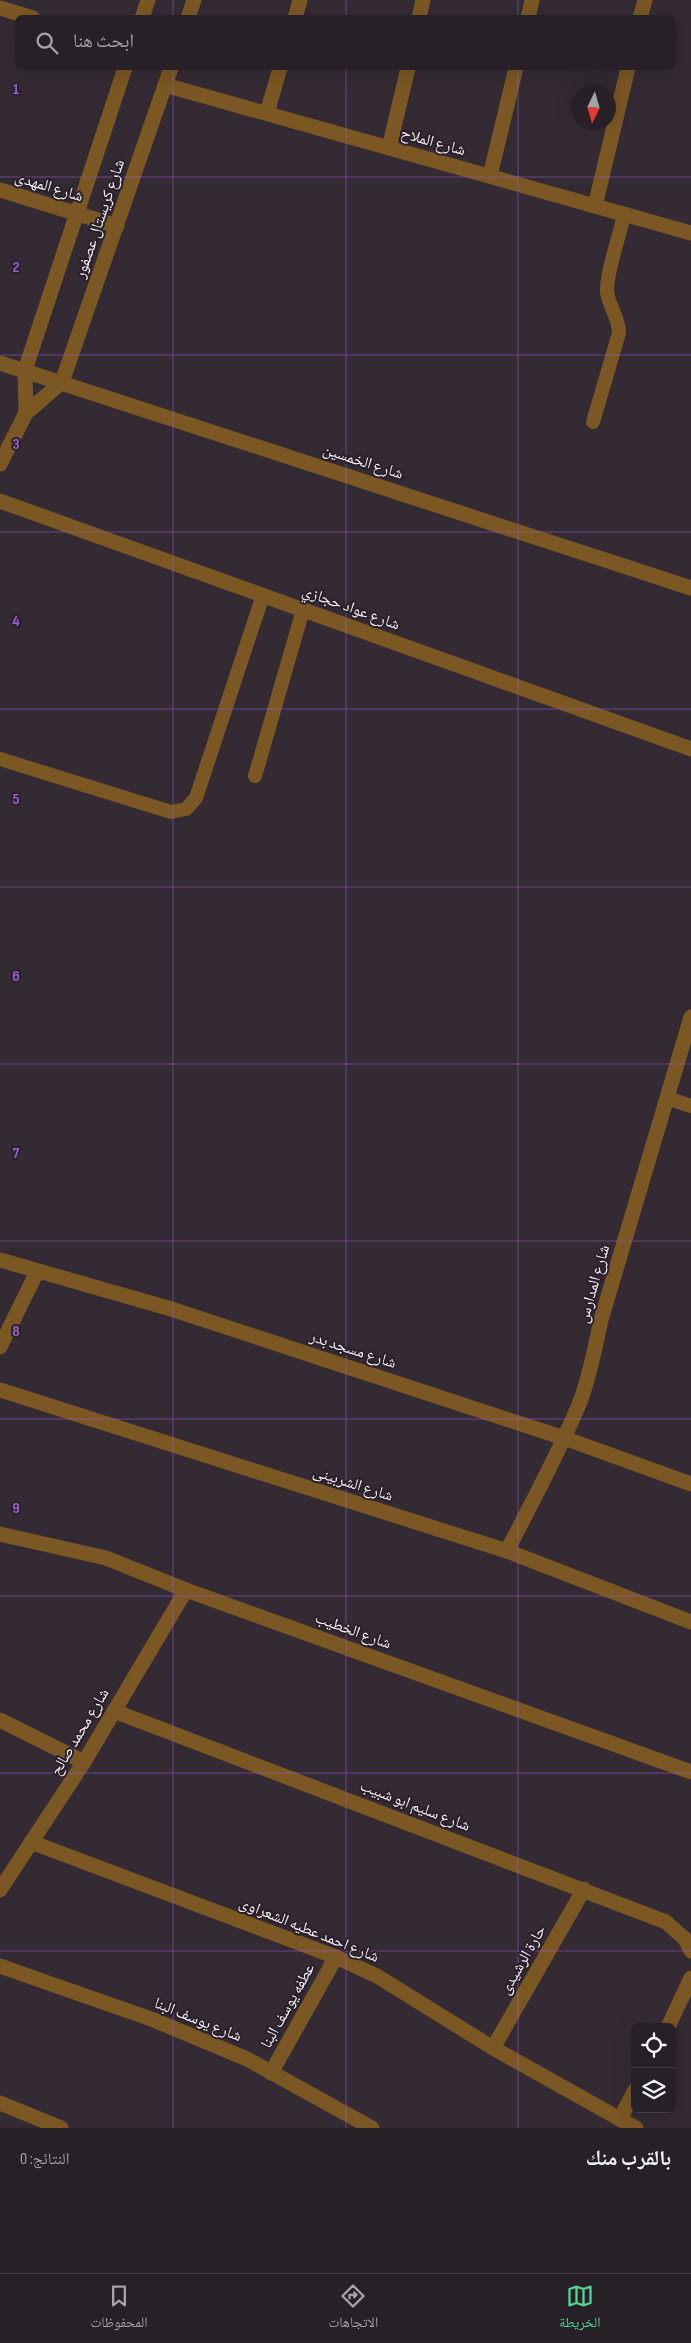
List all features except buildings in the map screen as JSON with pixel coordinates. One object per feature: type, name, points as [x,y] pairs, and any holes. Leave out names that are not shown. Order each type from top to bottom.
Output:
[{"type":"street","points":[[143,15],[148,0]]},
{"type":"street","points":[[189,15],[194,0]]},
{"type":"street","points":[[296,15],[300,0]]},
{"type":"street","points":[[420,15],[423,0]]},
{"type":"street","points":[[529,15],[532,0]]},
{"type":"street","points":[[641,15],[645,0]]},
{"type":"street","points":[[0,8],[24,15]]},
{"type":"street","name":"شارع كريستال عصفور","points":[[26,413],[25,370],[125,70]]},
{"type":"street","name":"شارع كريستال عصفور","points":[[62,382],[170,70]]},
{"type":"street","points":[[267,113],[279,70]]},
{"type":"street","points":[[389,148],[408,70]]},
{"type":"street","points":[[490,176],[516,70]]},
{"type":"street","points":[[595,206],[628,70]]},
{"type":"street","name":"شارع الملاح","points":[[165,85],[691,233]]},
{"type":"street","name":"شارع المهدى","points":[[0,190],[117,226]]},
{"type":"street","name":"شارع الخمسين","points":[[0,363],[691,588]]},
{"type":"street","points":[[0,464],[26,413],[62,382]]},
{"type":"street","name":"شارع عواد حجازي","points":[[0,501],[691,749]]},
{"type":"street","name":"شارع المدارس","points":[[507,1551],[564,1438],[580,1400],[691,1017]]},
{"type":"street","name":"شارع مسجد بدر","points":[[0,1260],[168,1308],[564,1438],[691,1484]]},
{"type":"street","points":[[0,1347],[37,1272]]},
{"type":"street","name":"شارع الشربينى","points":[[0,1390],[507,1551],[691,1622]]},
{"type":"street","name":"شارع الخطيب","points":[[0,1534],[106,1558],[186,1590],[691,1772]]},
{"type":"street","name":"شارع محمد صالح","points":[[0,1890],[84,1762],[186,1590]]},
{"type":"street","name":"شارع سليم ابو شبيب","points":[[114,1711],[584,1888],[666,1922],[685,1939],[691,1951]]},
{"type":"street","points":[[0,1720],[84,1762]]},
{"type":"street","name":"شارع احمد عطيه الشعراوى","points":[[31,1842],[336,1957],[377,1976],[493,2048],[636,2128]]},
{"type":"street","name":"حارة الرشيدى","points":[[493,2048],[584,1888]]},
{"type":"street","name":"عطفه يوسف البنا","points":[[271,2073],[336,1957]]},
{"type":"street","name":"شارع يوسف البنا","points":[[0,1966],[154,2020],[247,2059],[372,2128]]},
{"type":"street","points":[[670,2023],[691,1978]]},
{"type":"street","points":[[620,2119],[631,2098]]},
{"type":"street","points":[[0,2103],[61,2128]]},
{"type":"lane","points":[[593,422],[619,333],[618,321],[610,304],[607,286],[624,215]]},
{"type":"lane","points":[[0,760],[171,812],[186,809],[196,798],[263,595]]},
{"type":"lane","points":[[255,776],[303,610]]},
{"type":"lane","points":[[667,1098],[691,1106]]}]
